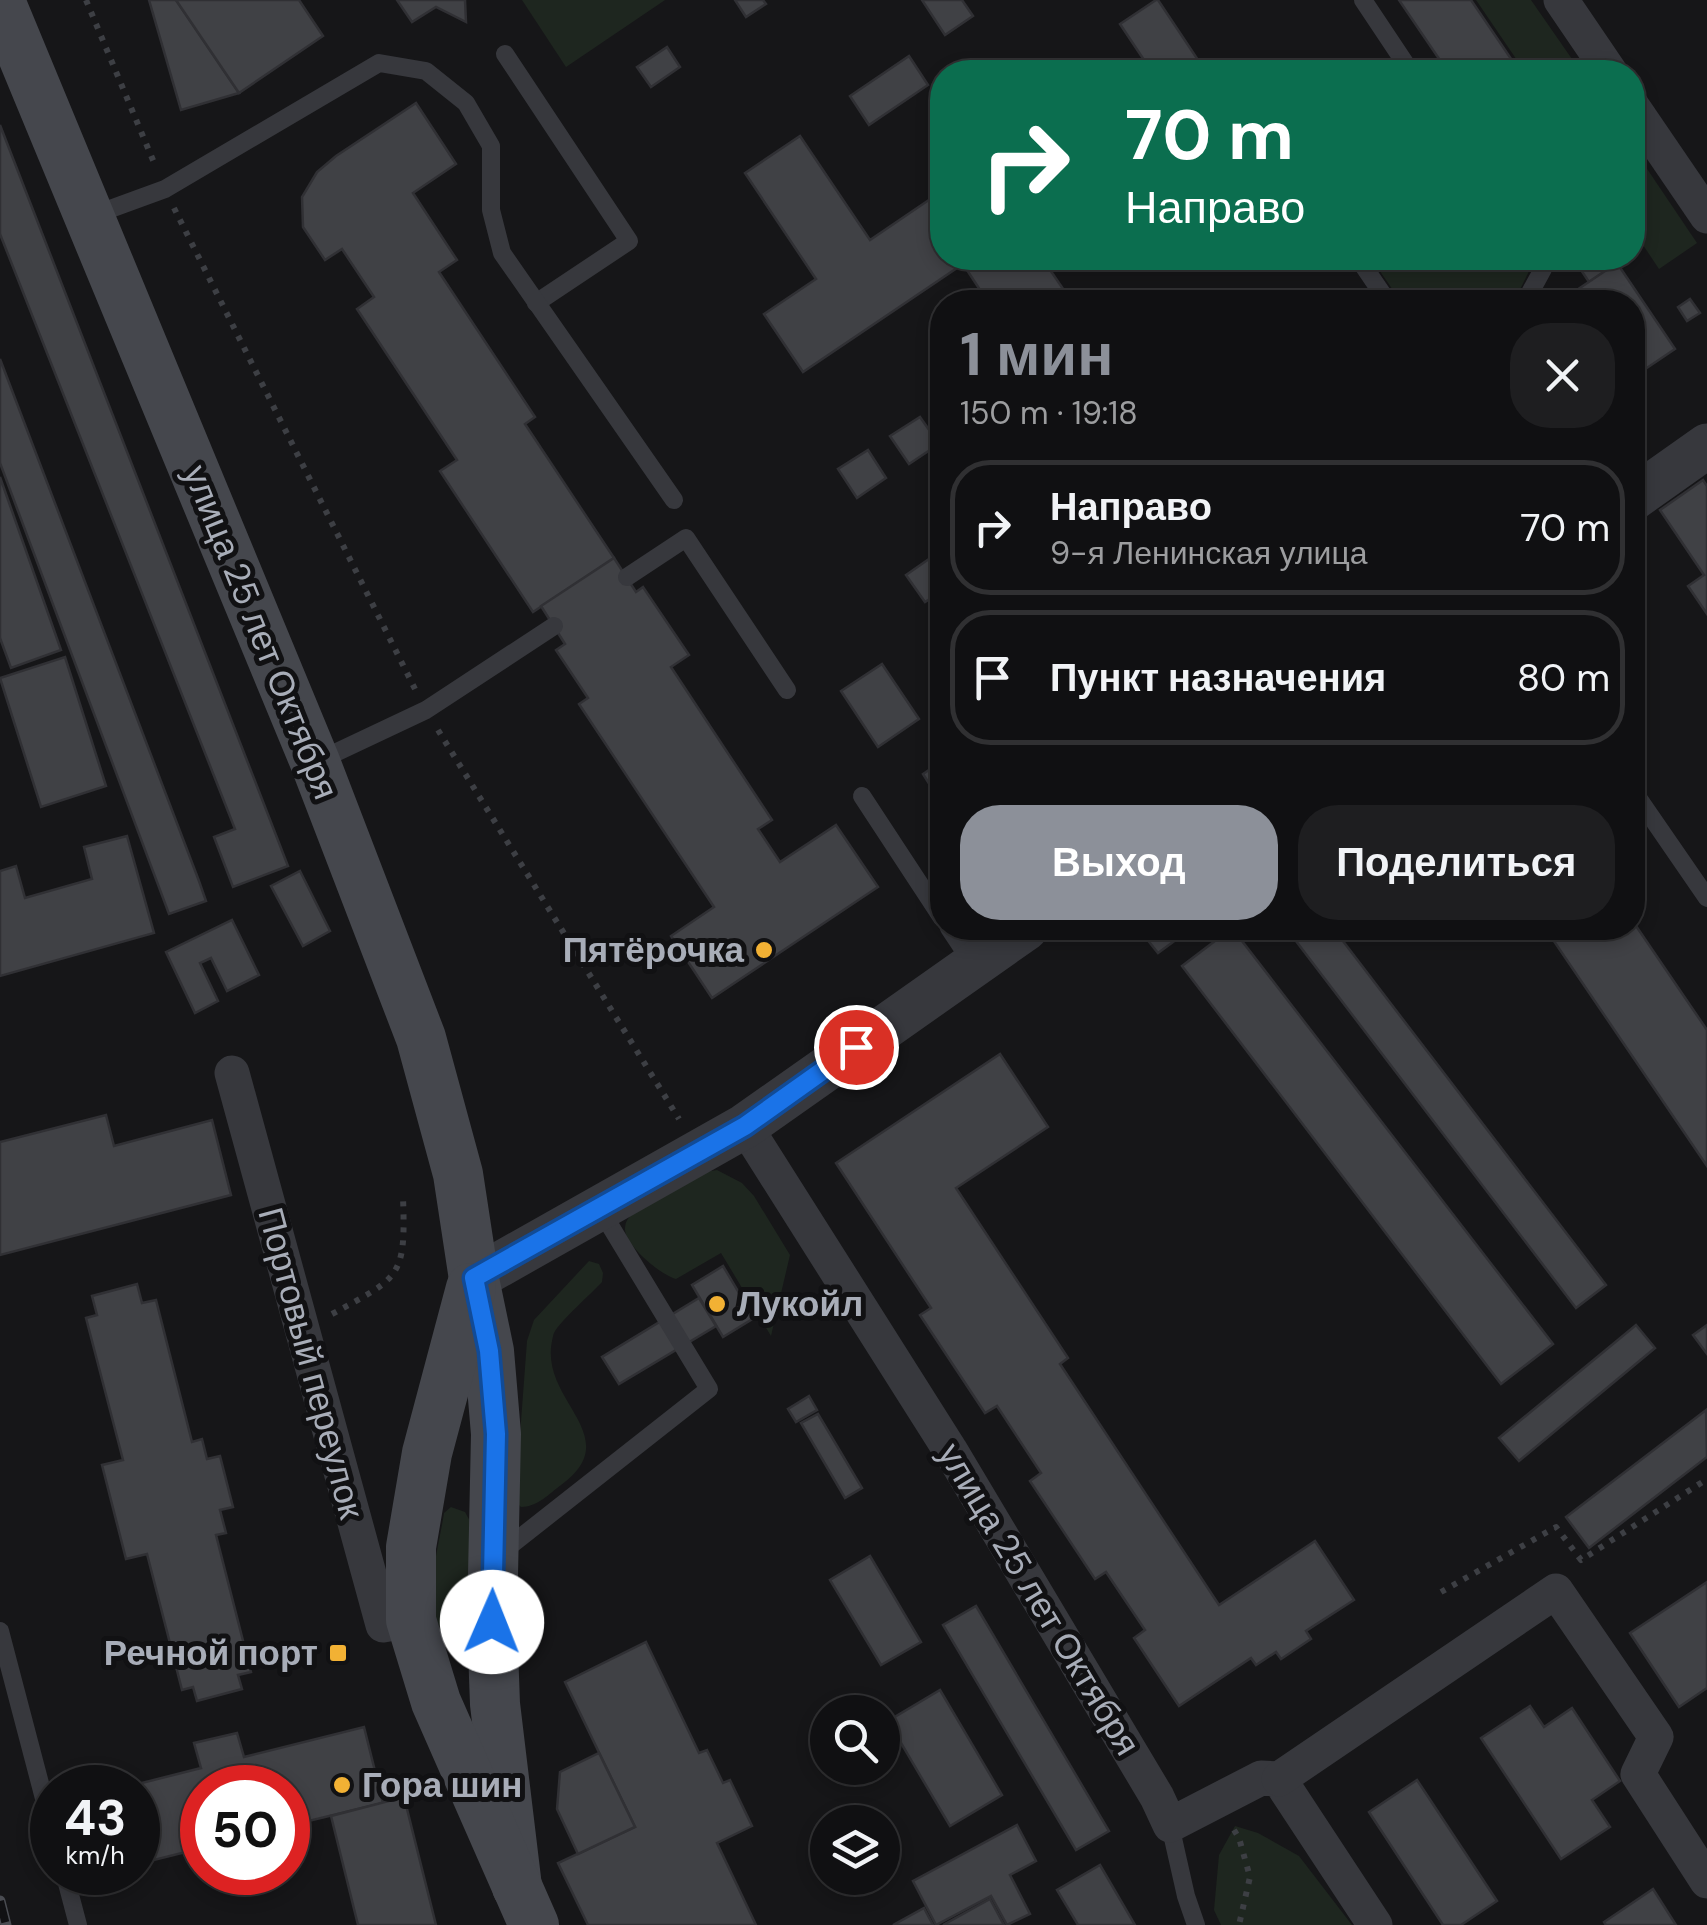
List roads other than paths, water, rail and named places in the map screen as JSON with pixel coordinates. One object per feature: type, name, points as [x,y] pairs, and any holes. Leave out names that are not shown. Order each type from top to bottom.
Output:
[{"type":"main road","name":"улица 25 лет Октября","points":[[0,1],[316,762],[420,1038],[458,1174],[489,1351],[496,1434],[494,1704],[526,1906]]},
{"type":"main road","points":[[474,1278],[427,1453],[411,1547],[411,1620],[436,1702],[526,1906]]},
{"type":"main road","points":[[411,1620],[437,1644],[467,1644],[492,1622]]},
{"type":"street","points":[[1560,0],[1602,60]]},
{"type":"street","points":[[1645,125],[1707,216]]},
{"type":"street","points":[[1645,490],[1707,446]]},
{"type":"street","points":[[474,1278],[745,1126],[1009,940]]},
{"type":"street","name":"Портовый переулок","points":[[232,1073],[383,1625],[411,1620]]},
{"type":"street","name":"улица 25 лет Октября","points":[[745,1126],[950,1450],[1157,1797],[1170,1826]]},
{"type":"street","points":[[1170,1826],[1261,1778],[1279,1779],[1556,1591],[1656,1737],[1638,1774],[1707,1880]]},
{"type":"street","points":[[1279,1779],[1375,1925]]},
{"type":"lane","points":[[1363,0],[1403,60]]},
{"type":"lane","points":[[505,54],[629,241],[536,303]]},
{"type":"lane","points":[[90,216],[165,189],[380,63],[426,70],[466,103],[491,146],[491,210],[502,253],[674,500]]},
{"type":"lane","points":[[627,577],[686,538],[787,690]]},
{"type":"lane","points":[[316,762],[426,710],[554,626]]},
{"type":"lane","points":[[862,796],[930,900]]},
{"type":"lane","points":[[1645,807],[1707,898]]},
{"type":"lane","points":[[957,940],[973,965]]},
{"type":"lane","points":[[494,1558],[709,1389],[600,1209]]},
{"type":"lane","points":[[0,1631],[35,1765]]},
{"type":"lane","points":[[1170,1826],[1196,1925]]},
{"type":"lane","points":[[70,1895],[78,1925]]},
{"type":"railway","points":[[0,1901],[6,1925]]},
{"type":"place","name":"Пятёрочка","points":[[764,950]]},
{"type":"place","name":"Лукойл","points":[[717,1304]]},
{"type":"place","name":"Речной порт","points":[[338,1653]]},
{"type":"place","name":"Гора шин","points":[[342,1785]]}]
